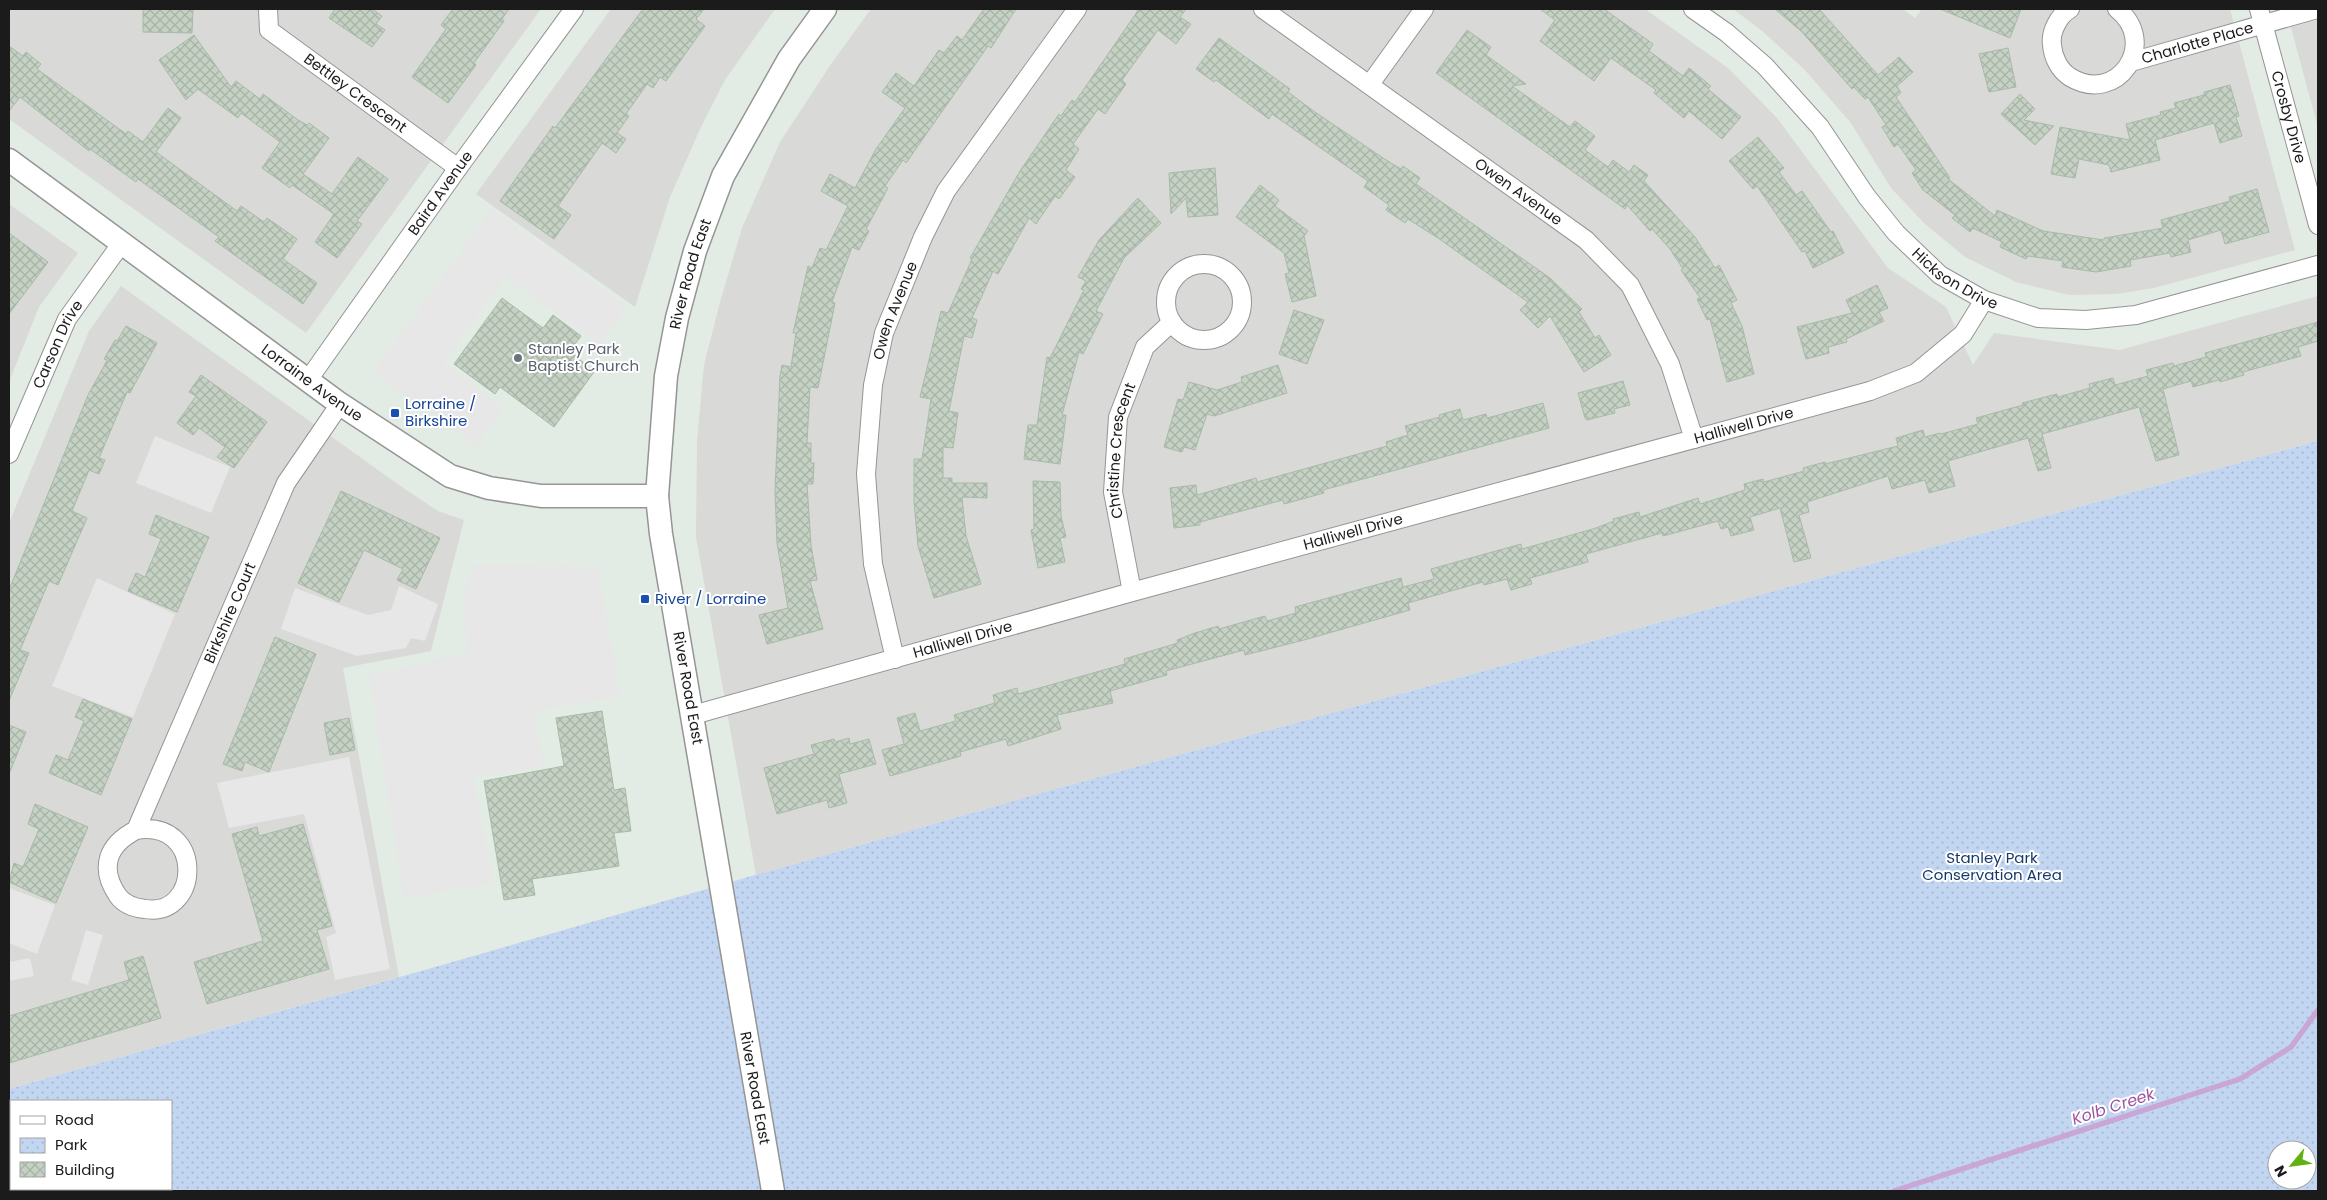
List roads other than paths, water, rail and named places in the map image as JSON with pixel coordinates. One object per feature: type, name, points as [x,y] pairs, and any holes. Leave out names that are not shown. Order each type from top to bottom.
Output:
[{"type":"street","name":"Bettley Crescent","points":[[268,9],[269,30],[458,168]]},
{"type":"street","name":"Baird Avenue","points":[[308,380],[458,168],[574,9]]},
{"type":"street","name":"River Road East","points":[[773,1191],[693,715],[662,543],[657,496],[666,376],[677,318],[696,251],[723,176],[789,59],[825,9]]},
{"type":"street","name":"Owen Avenue","points":[[895,660],[873,564],[866,474],[873,385],[884,334],[922,237],[946,192],[1077,9]]},
{"type":"street","name":"Owen Avenue","points":[[1263,9],[1586,240],[1630,285],[1670,364],[1694,439]]},
{"type":"street","points":[[1370,84],[1424,9]]},
{"type":"street","name":"Hickson Drive","points":[[1693,9],[1727,33],[1765,66],[1820,127],[1867,197],[1896,233],[1940,275],[1984,300],[2038,318],[2086,320],[2136,315],[2318,265]]},
{"type":"street","name":"Charlotte Place","points":[[2070,9],[2065,12],[2055,26],[2051,43],[2055,60],[2065,74],[2078,82],[2094,85],[2108,82],[2115,78],[2131,62],[2135,46],[2134,30],[2125,16],[2117,9]]},
{"type":"street","name":"Charlotte Place","points":[[2131,62],[2261,16],[2317,9]]},
{"type":"street","name":"Crosby Drive","points":[[2261,16],[2318,226]]},
{"type":"street","name":"Lorraine Avenue","points":[[9,160],[340,404],[450,476],[489,488],[541,496],[657,496]]},
{"type":"street","name":"Carson Drive","points":[[9,454],[67,319],[121,244]]},
{"type":"street","points":[[1210,263],[1224,268],[1234,277],[1240,288],[1243,301],[1239,316],[1232,328],[1216,338],[1203,340],[1181,332],[1172,322],[1167,311],[1166,298],[1172,281],[1181,271],[1196,264],[1210,263]]},
{"type":"street","name":"Halliwell Drive","points":[[693,715],[895,660],[1132,592],[1870,391],[1916,373],[1963,334],[1984,300]]},
{"type":"street","name":"Christine Crescent","points":[[1132,592],[1113,492],[1118,417],[1145,347],[1172,322]]},
{"type":"street","name":"Birkshire Court","points":[[136,830],[286,483],[340,404]]},
{"type":"street","points":[[148,828],[161,831],[174,838],[185,852],[189,866],[187,880],[176,899],[164,906],[149,910],[135,908],[120,899],[110,884],[107,871],[109,857],[114,847],[124,836],[136,830],[148,828]]},
{"type":"waterway","name":"Kolb Creek","points":[[1894,1191],[2240,1079],[2291,1047],[2318,1010]]},
{"type":"place","name":"Stanley Park Baptist Church","points":[[518,358]]},
{"type":"place","name":"Lorraine / Birkshire","points":[[395,413]]},
{"type":"place","name":"River / Lorraine","points":[[645,599]]},
{"type":"park label","name":"Stanley Park Conservation Area","points":[[1992,866]]}]
